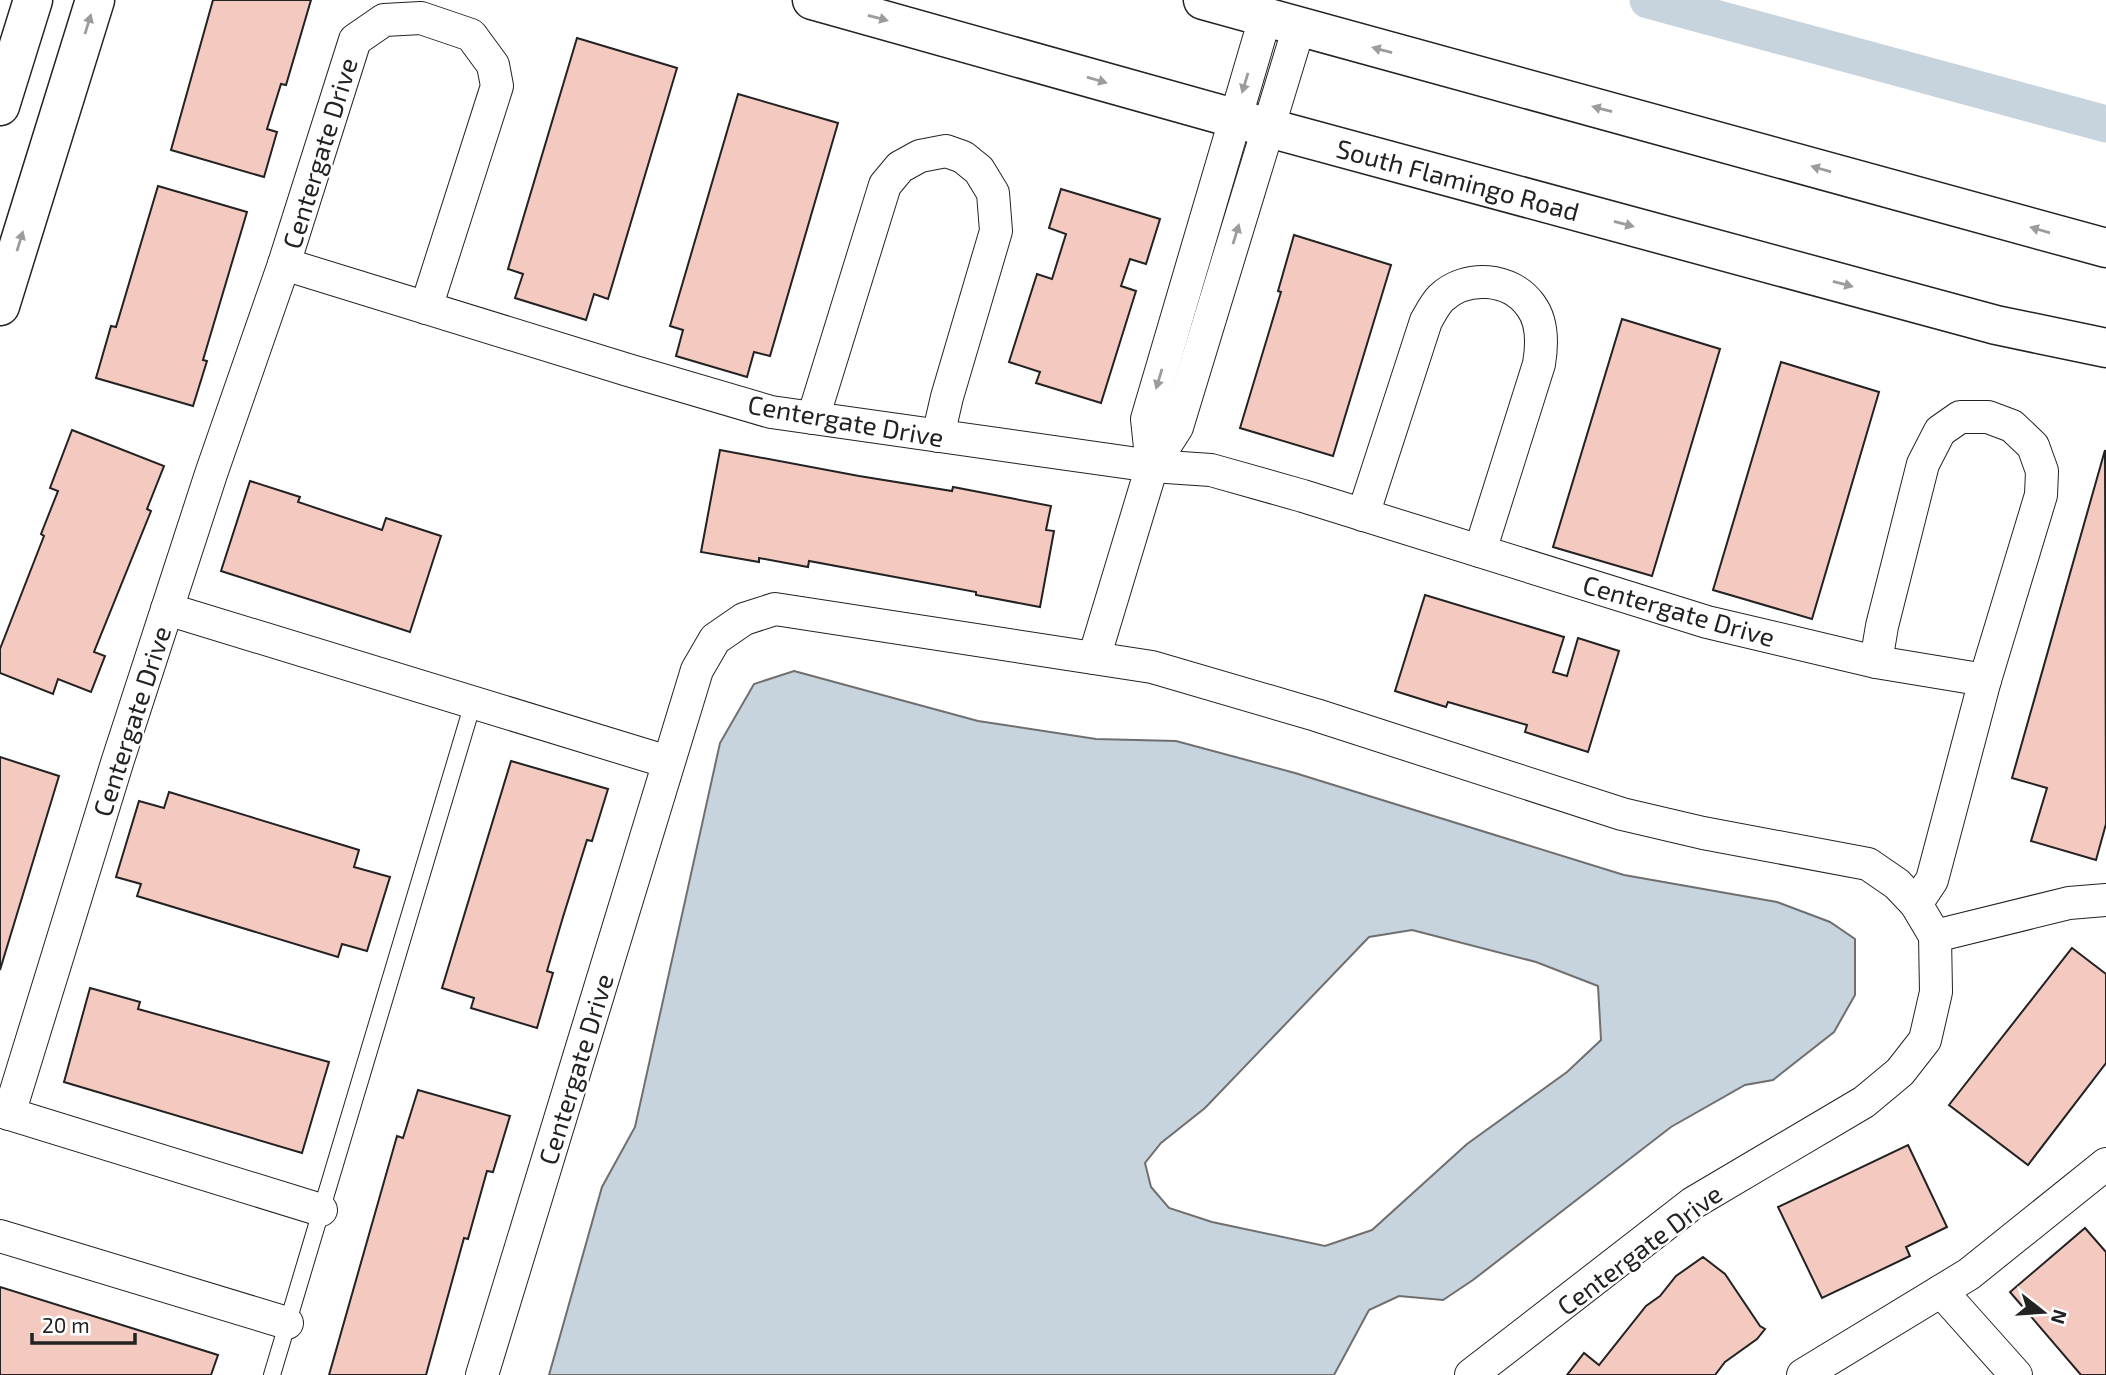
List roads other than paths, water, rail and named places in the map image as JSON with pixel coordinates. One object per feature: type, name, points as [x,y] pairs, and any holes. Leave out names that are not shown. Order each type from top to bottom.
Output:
[{"type":"main road","points":[[0,106],[33,0]]},
{"type":"main road","points":[[0,306],[95,0]]},
{"type":"main road","name":"South Flamingo Road","points":[[812,0],[1252,123],[1996,325],[2106,348]]},
{"type":"main road","points":[[1203,0],[2106,248]]},
{"type":"street","name":"Centergate Drive","points":[[5,1113],[167,609],[284,264],[355,40],[384,20],[421,18],[471,35],[493,65],[497,86],[426,308]]},
{"type":"street","points":[[1152,466],[1147,419],[1175,326],[1252,123],[1282,23]]},
{"type":"street","points":[[1094,658],[1152,466],[1177,428],[1206,333],[1252,123]]},
{"type":"street","points":[[813,418],[885,185],[900,167],[920,156],[946,151],[963,157],[979,170],[993,193],[996,231],[938,436]]},
{"type":"street","name":"Centergate Drive","points":[[284,264],[771,412],[1152,466],[1211,470],[1363,514],[1707,622],[1877,662],[1985,680]]},
{"type":"street","points":[[1363,514],[1426,321],[1440,299],[1461,285],[1485,281],[1512,288],[1532,307],[1542,340],[1539,364],[1480,551]]},
{"type":"street","points":[[1175,326],[1206,333]]},
{"type":"street","points":[[1877,662],[1882,626],[1923,464],[1940,430],[1960,417],[1988,417],[2012,426],[2033,446],[2042,471],[2041,495],[1985,680],[1932,880],[1916,904]]},
{"type":"street","name":"Centergate Drive","points":[[167,609],[668,762]]},
{"type":"street","name":"Centergate Drive","points":[[482,1375],[696,670],[715,639],[744,619],[775,609],[1153,667],[1316,715],[1622,814],[1703,833],[1868,864],[1897,884],[1916,904],[1935,936],[1936,992],[1925,1040],[1900,1072],[1864,1102],[1693,1203],[1471,1375]]},
{"type":"street","points":[[1935,936],[2069,904],[2106,900]]},
{"type":"street","points":[[5,1113],[321,1210]]},
{"type":"street","points":[[1822,1371],[1969,1274],[2106,1164]]},
{"type":"street","points":[[0,1236],[287,1323]]},
{"type":"street","points":[[1941,1291],[2016,1375]]},
{"type":"lane","points":[[272,1375],[473,703]]},
{"type":"waterway","points":[[1648,0],[2106,124]]}]
